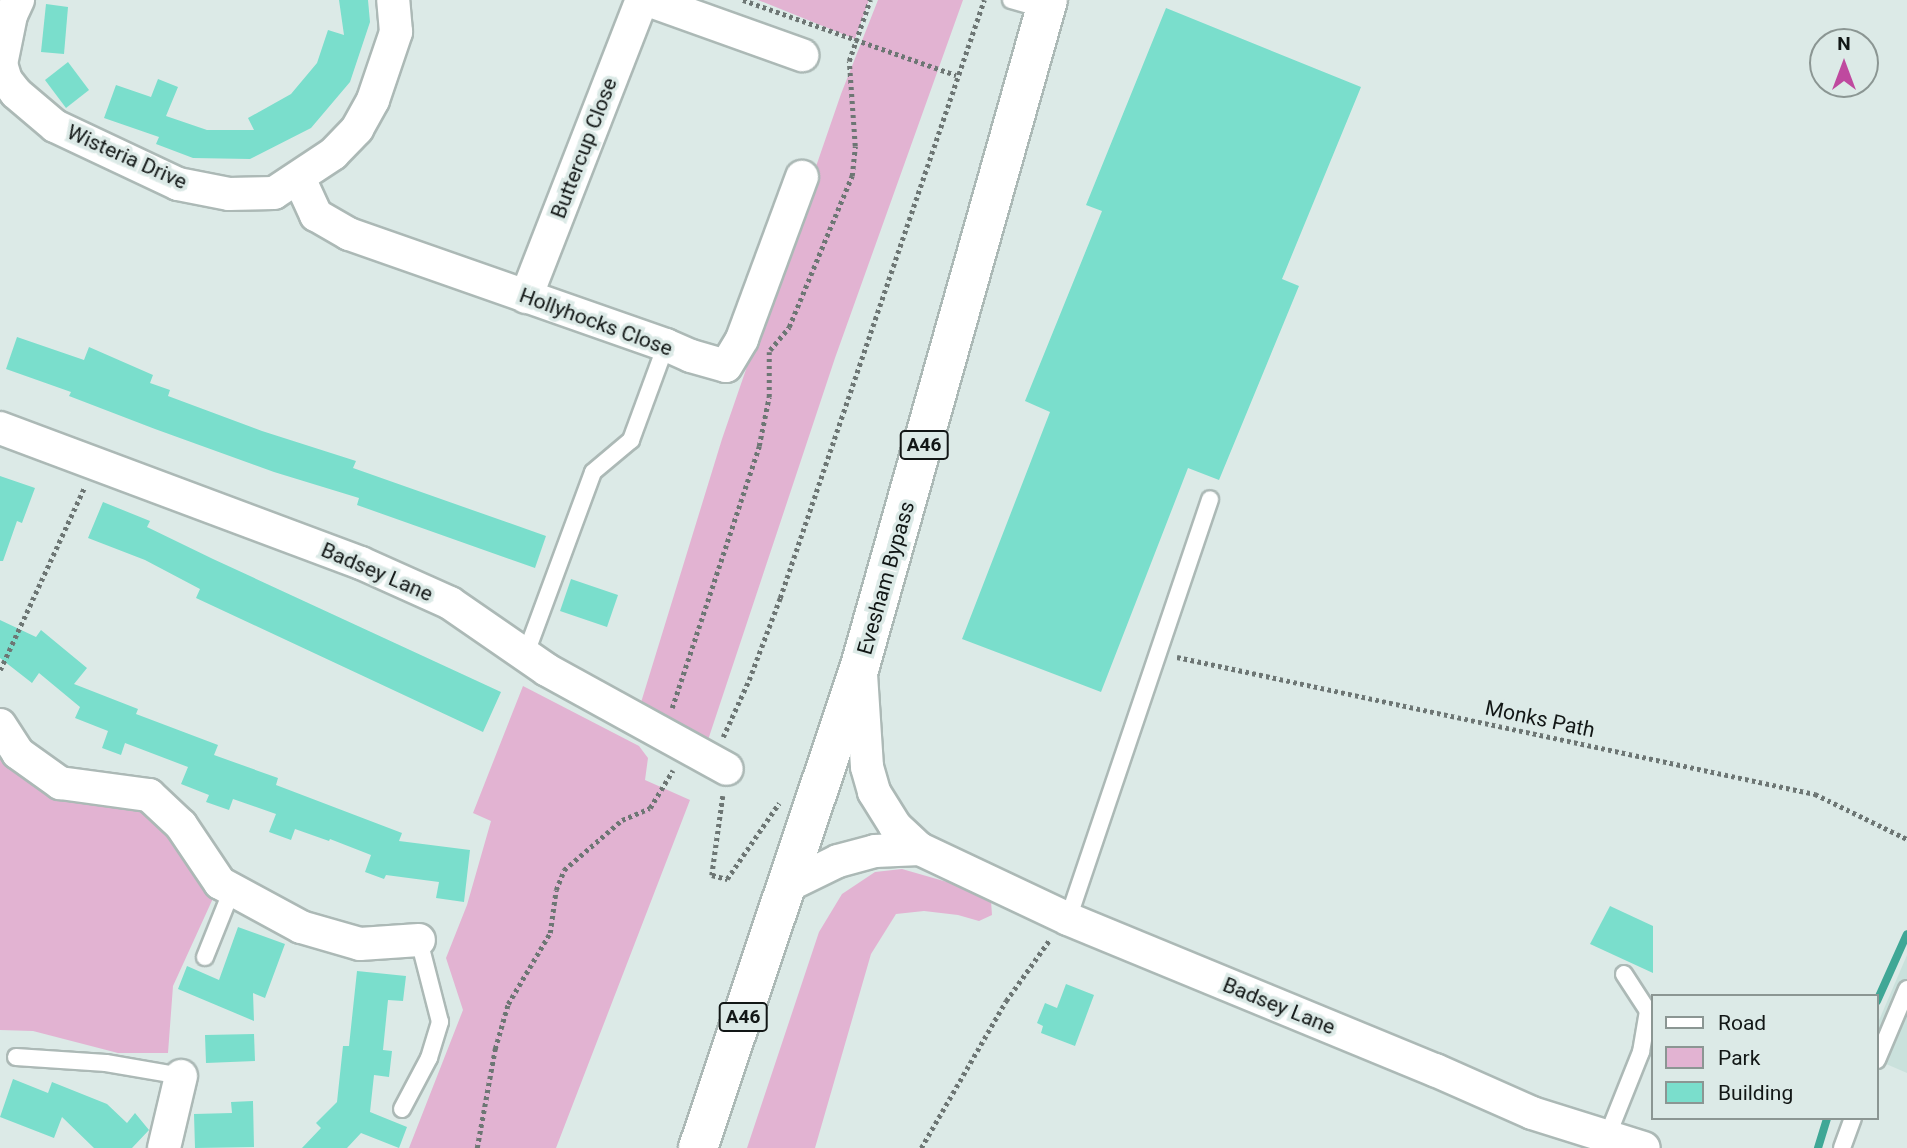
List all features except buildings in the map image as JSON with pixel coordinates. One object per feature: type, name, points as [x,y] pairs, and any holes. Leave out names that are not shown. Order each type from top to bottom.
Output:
[{"type":"highway","name":"Evesham Bypass","points":[[698,1148],[860,666],[1035,3]]},
{"type":"street","name":"Wisteria Drive","points":[[18,0],[11,15],[1,64],[6,80],[16,93],[55,125],[178,184],[229,194],[274,193],[341,146],[357,129],[373,100],[396,32],[393,0]]},
{"type":"street","name":"Buttercup Close","points":[[526,297],[642,0]]},
{"type":"street","points":[[648,0],[802,55]]},
{"type":"street","points":[[736,348],[802,177]]},
{"type":"street","name":"Hollyhocks Close","points":[[299,178],[316,215],[349,234],[691,356],[726,366],[736,348]]},
{"type":"street","name":"Badsey Lane","points":[[0,428],[361,563],[450,603],[525,656],[697,753]]},
{"type":"street","name":"Badsey Lane","points":[[860,666],[867,766],[874,792],[895,826],[920,849],[1066,918],[1435,1070],[1532,1114],[1644,1148]]},
{"type":"street","points":[[0,725],[18,752],[60,783],[149,795],[181,825],[220,883],[301,927],[360,944],[419,940]]},
{"type":"street","name":"Badsey Lane","points":[[787,886],[838,861],[875,851],[920,849]]},
{"type":"street","points":[[164,1148],[181,1076]]},
{"type":"lane","points":[[525,656],[593,472],[631,440],[666,345]]},
{"type":"lane","points":[[1066,918],[1210,499]]},
{"type":"lane","points":[[205,957],[232,890]]},
{"type":"lane","points":[[402,1109],[429,1058],[440,1022],[419,940]]},
{"type":"lane","points":[[1607,1137],[1641,1052],[1648,1011],[1624,974]]},
{"type":"lane","points":[[1879,1055],[1907,989]]},
{"type":"lane","points":[[16,1057],[106,1063],[181,1076]]},
{"type":"lane","points":[[1842,1148],[1852,1120]]},
{"type":"path","points":[[743,0],[956,75]]},
{"type":"path","points":[[812,810],[780,801],[727,879],[712,875],[697,753],[769,397],[769,352],[789,327],[852,176],[855,146],[849,61],[870,0]]},
{"type":"path","points":[[477,1148],[495,1049],[508,1004],[550,933],[556,890],[564,870],[622,820],[650,808],[697,753],[749,680],[780,598],[956,75],[984,0]]},
{"type":"path","points":[[736,348],[769,352]]},
{"type":"path","points":[[0,670],[95,464]]},
{"type":"path","name":"Monks Path","points":[[1159,653],[1815,794],[1907,839]]},
{"type":"path","points":[[921,1148],[1006,1001],[1066,918]]},
{"type":"shaded area","points":[[1907,955],[1907,1073],[1879,1061],[1879,1020]]},
{"type":"green space","points":[[758,0],[869,0],[855,39]]},
{"type":"green space","points":[[878,0],[963,0],[835,358],[708,740],[639,709],[722,439],[841,94]]},
{"type":"green space","points":[[523,686],[639,746],[648,758],[645,780],[690,800],[556,1148],[409,1148],[463,1010],[446,958],[467,905],[491,821],[473,813]]},
{"type":"green space","points":[[0,725],[18,753],[149,795],[220,883],[173,986],[168,1053],[118,1053],[33,1031],[0,1030]]},
{"type":"green space","points":[[902,869],[975,890],[991,901],[992,915],[979,921],[958,915],[924,911],[896,914],[871,954],[815,1148],[747,1148],[819,932],[842,894],[875,872]]},
{"type":"waterway","points":[[1879,997],[1907,934]]},
{"type":"waterway","points":[[1818,1148],[1826,1120]]}]
